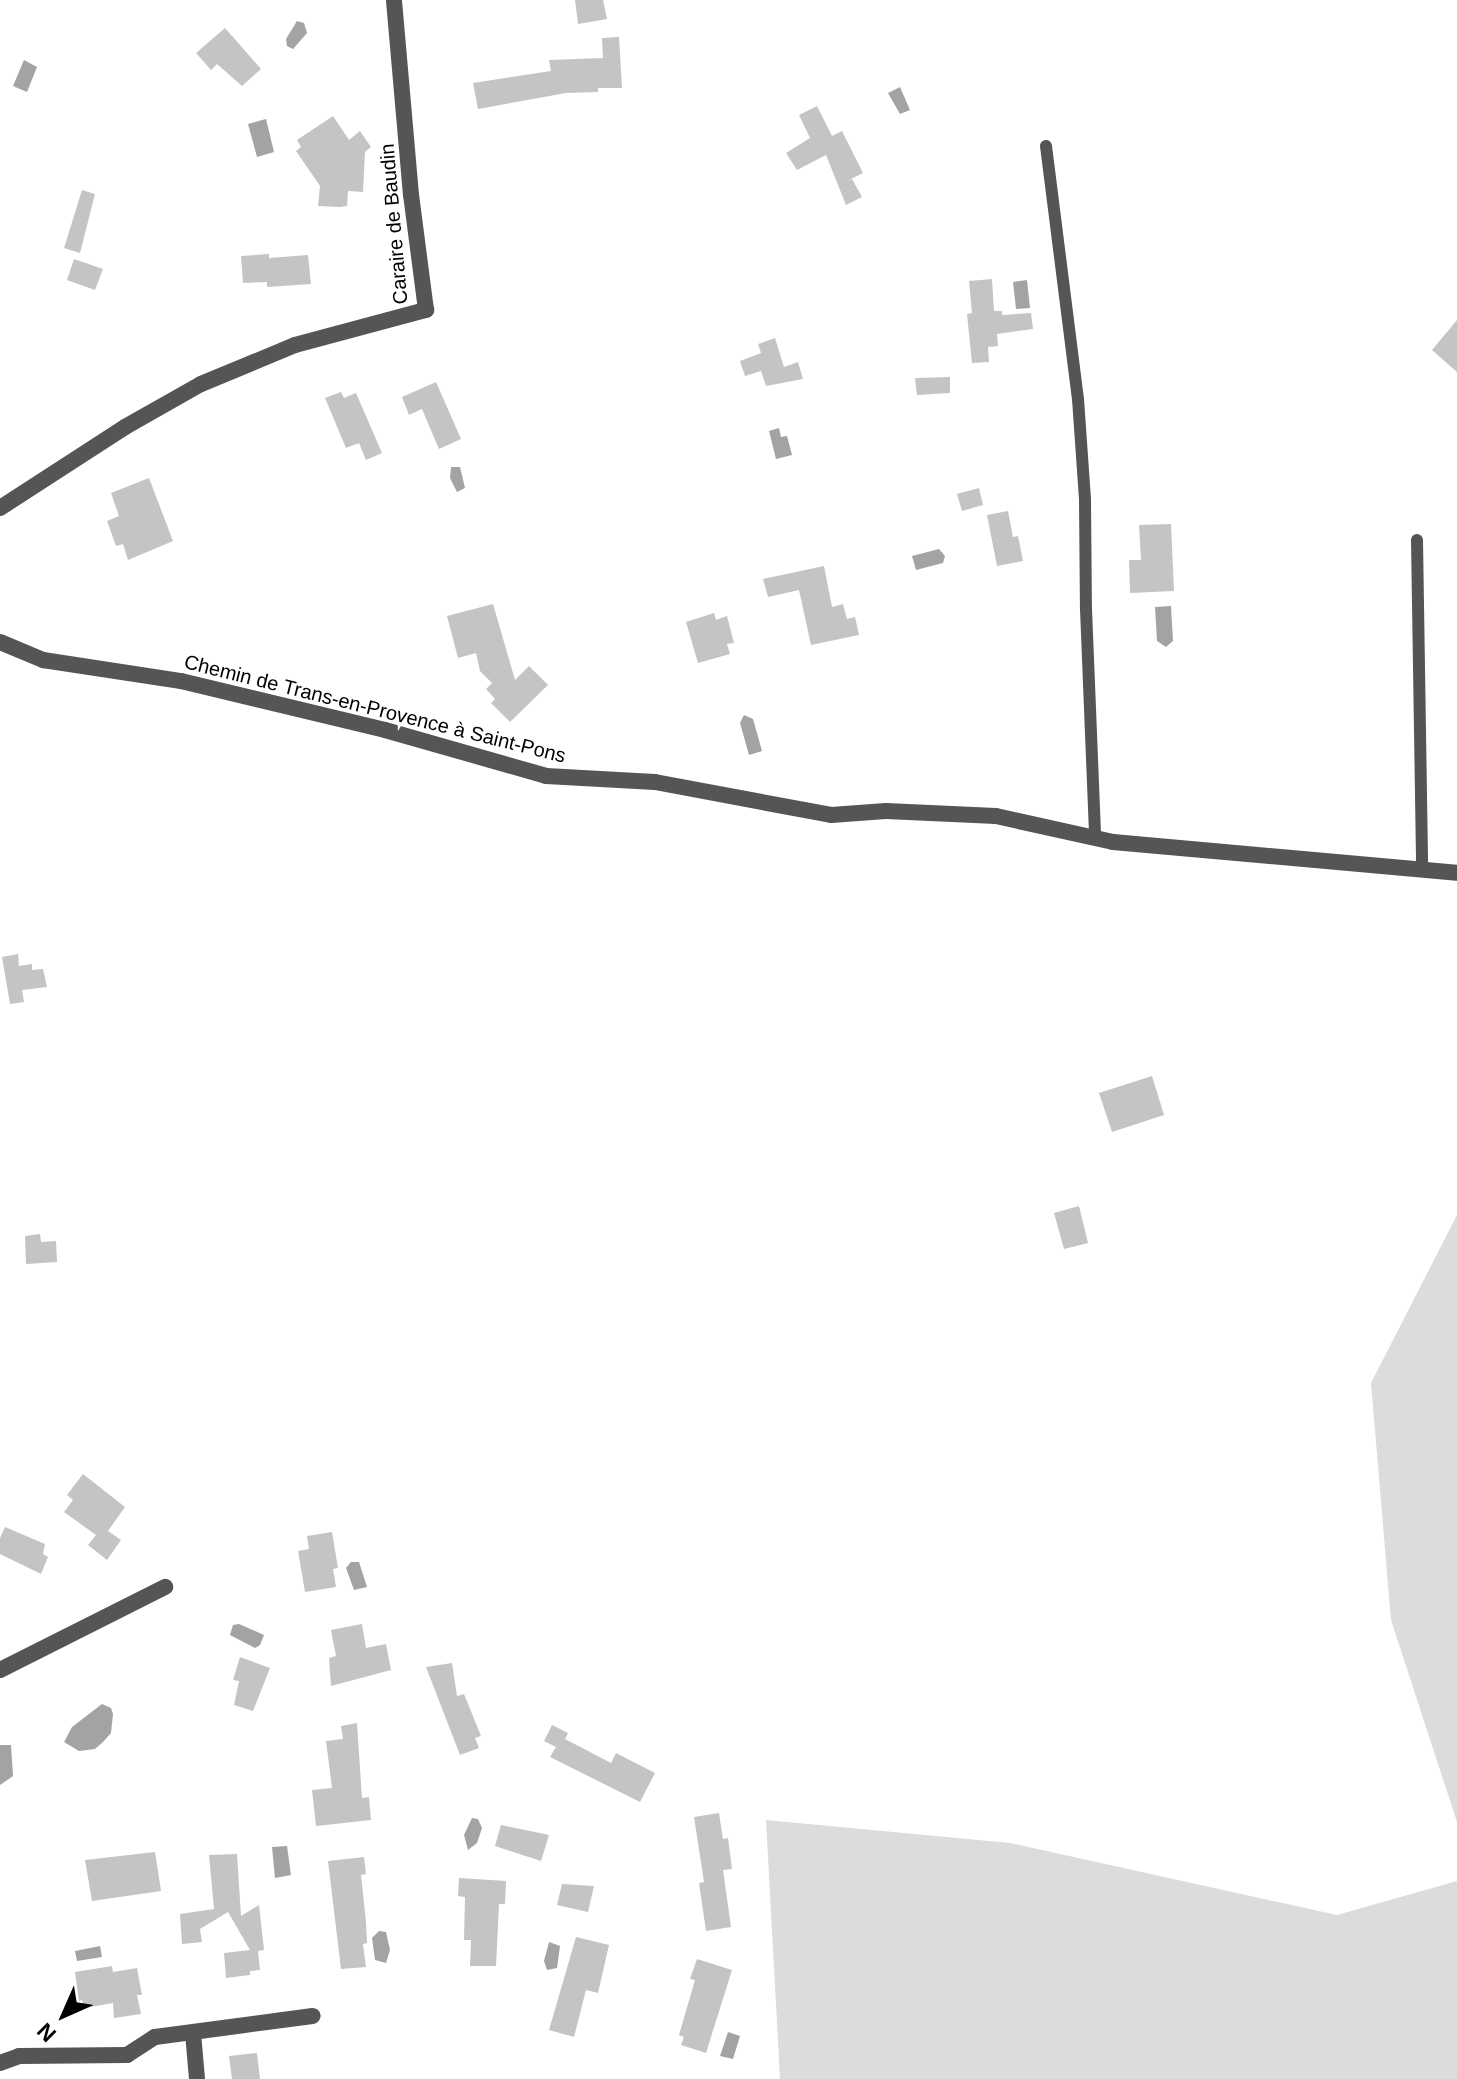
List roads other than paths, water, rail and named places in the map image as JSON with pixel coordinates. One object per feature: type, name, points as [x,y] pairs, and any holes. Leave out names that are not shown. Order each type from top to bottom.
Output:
[{"type":"street","name":"Caraire de Baudin","points":[[0,508],[125,427],[201,384],[295,345],[426,310],[411,195],[394,0]]},
{"type":"street","name":"Chemin de Trans-en-Provence à Saint-Pons","points":[[0,642],[43,660],[181,681],[385,730],[546,776],[655,782],[831,815],[886,811],[996,816],[1095,838],[1457,873]]},
{"type":"street","points":[[0,1670],[165,1587]]},
{"type":"street","points":[[0,2063],[19,2056],[127,2055],[155,2037],[313,2016]]},
{"type":"street","points":[[193,2033],[197,2079]]},
{"type":"lane","points":[[1046,146],[1078,399],[1085,500],[1095,838]]},
{"type":"lane","points":[[1417,540],[1422,869]]}]
